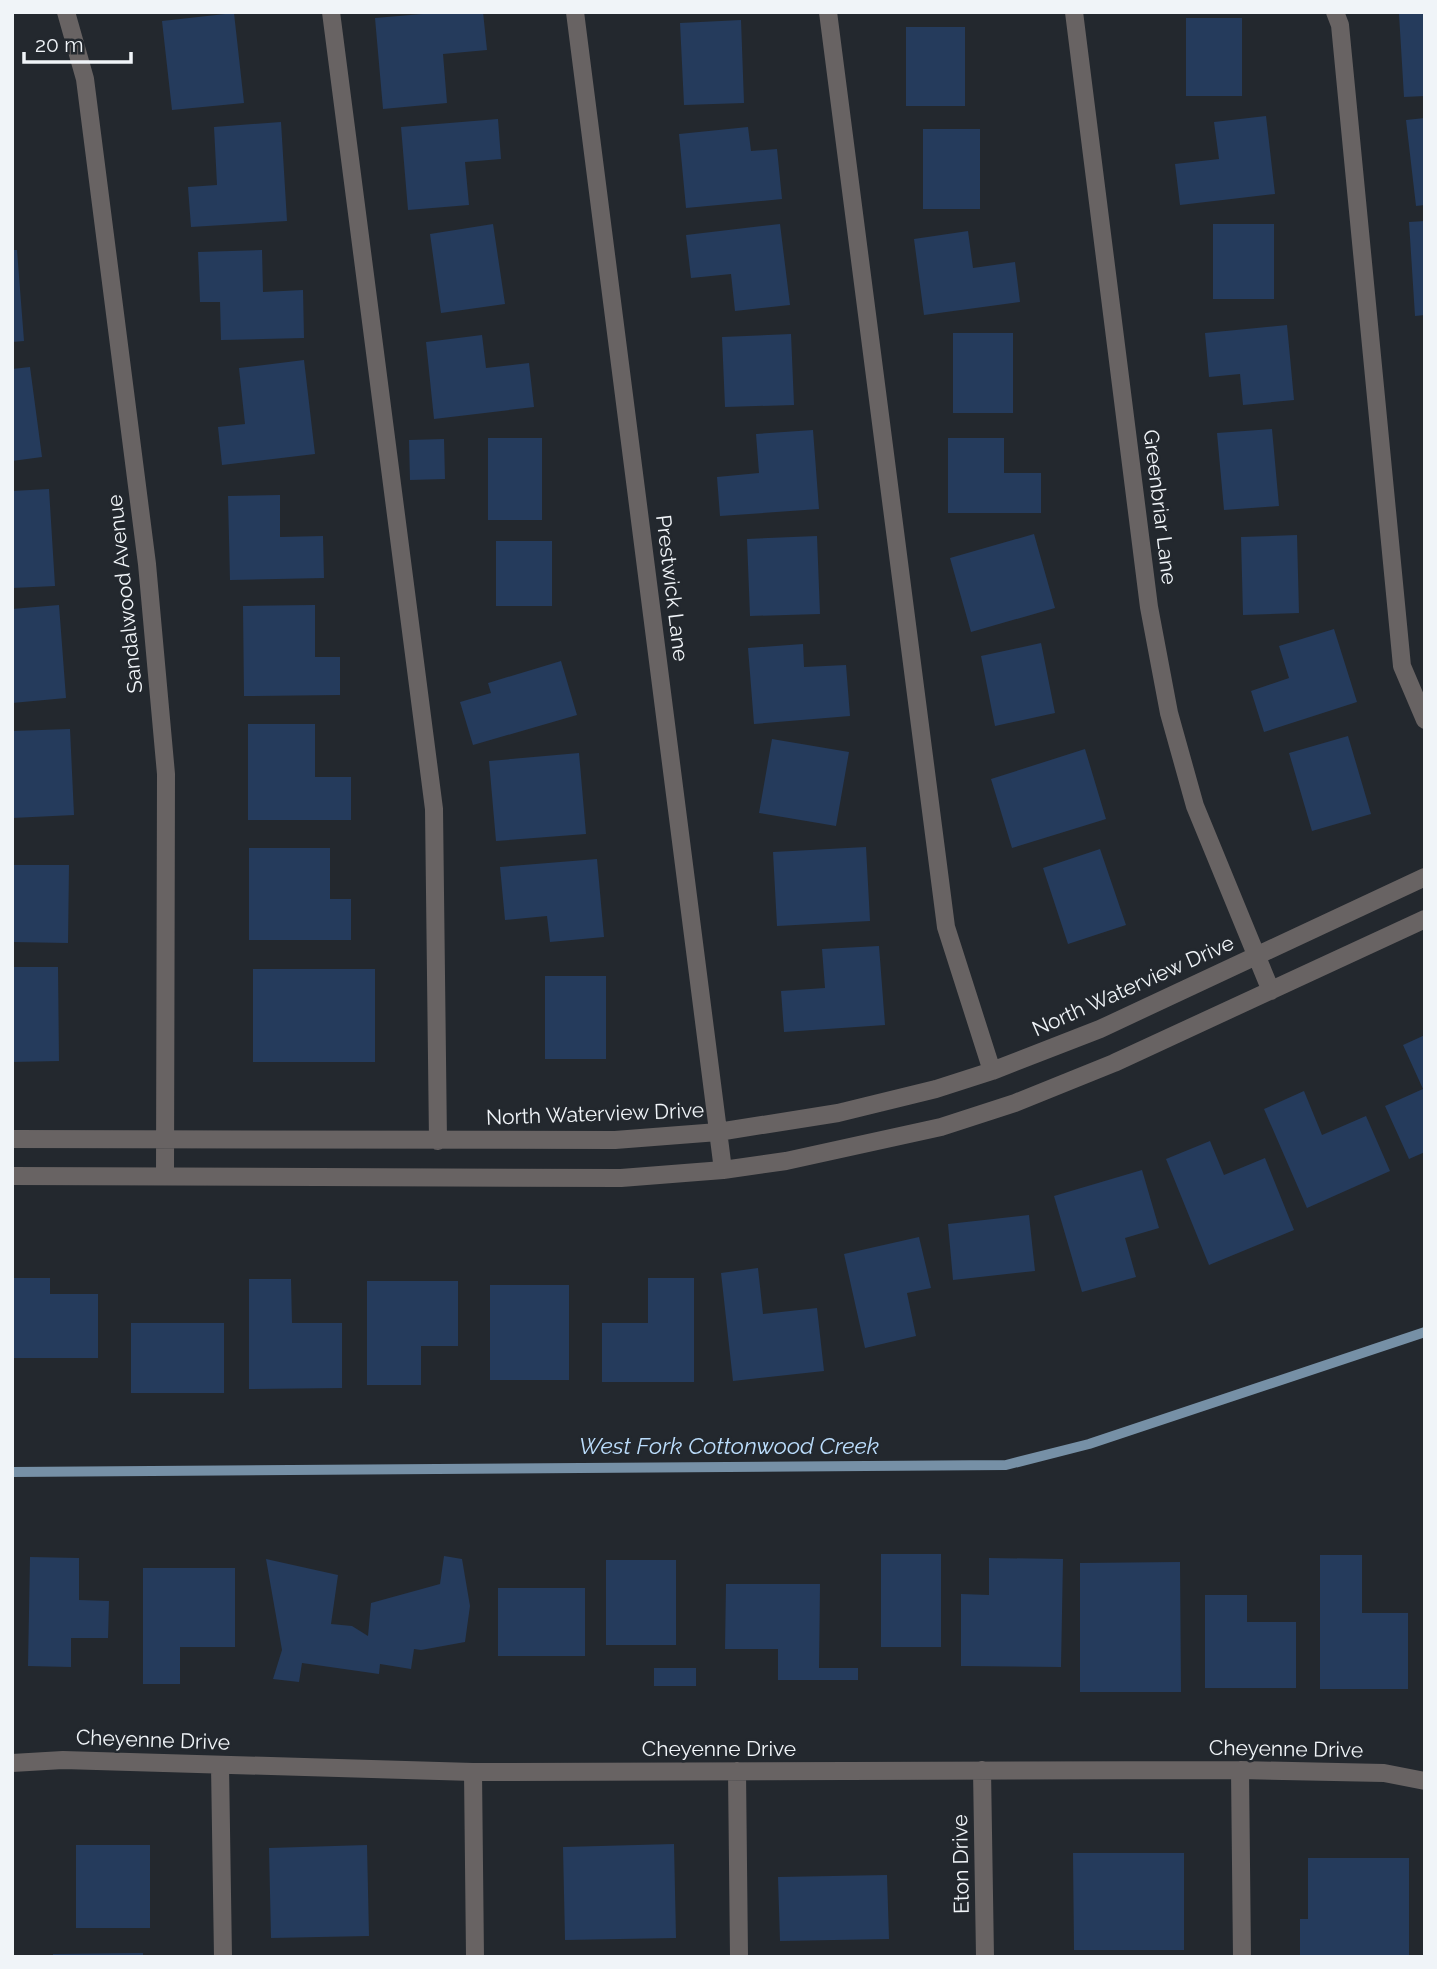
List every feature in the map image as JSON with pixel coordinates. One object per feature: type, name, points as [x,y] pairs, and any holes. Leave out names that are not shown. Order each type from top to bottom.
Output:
[{"type":"street","name":"Sandalwood Avenue","points":[[65,12],[85,79],[147,564],[166,774],[165,1176]]},
{"type":"street","points":[[331,12],[434,808],[438,1141]]},
{"type":"street","name":"Prestwick Lane","points":[[575,12],[723,1170]]},
{"type":"street","points":[[828,12],[946,927],[992,1071]]},
{"type":"street","name":"Greenbriar Lane","points":[[1074,12],[1149,607],[1169,713],[1195,806],[1271,991]]},
{"type":"street","points":[[1335,12],[1340,25],[1402,666],[1425,720]]},
{"type":"street","name":"North Waterview Drive","points":[[12,1139],[615,1140],[718,1132],[838,1113],[936,1089],[992,1071],[1100,1029],[1425,877]]},
{"type":"street","points":[[12,1176],[621,1178],[723,1170],[843,1150],[940,1127],[1015,1103],[1114,1063],[1425,919]]},
{"type":"street","name":"Cheyenne Drive","points":[[12,1763],[63,1760],[472,1772],[1240,1770],[1384,1773],[1425,1781]]},
{"type":"street","points":[[220,1765],[223,1957]]},
{"type":"street","name":"Eton Drive","points":[[982,1770],[985,1957]]},
{"type":"street","points":[[1240,1770],[1242,1957]]},
{"type":"street","points":[[737,1771],[739,1957]]},
{"type":"street","points":[[472,1772],[475,1957]]},
{"type":"building","points":[[483,12],[487,50],[443,54],[447,103],[383,109],[375,18]]},
{"type":"building","points":[[1425,12],[1425,96],[1404,97],[1399,14]]},
{"type":"building","points":[[234,13],[244,103],[172,110],[162,21]]},
{"type":"building","points":[[1186,18],[1242,18],[1242,96],[1186,96]]},
{"type":"building","points":[[741,20],[744,103],[684,105],[680,23]]},
{"type":"building","points":[[906,27],[965,27],[965,106],[906,106]]},
{"type":"building","points":[[1266,116],[1275,194],[1180,205],[1175,164],[1219,159],[1214,122]]},
{"type":"building","points":[[1425,118],[1425,205],[1416,206],[1406,120]]},
{"type":"building","points":[[498,119],[501,159],[465,162],[469,205],[408,210],[401,127]]},
{"type":"building","points":[[281,122],[287,221],[191,227],[188,187],[217,185],[214,127]]},
{"type":"building","points":[[748,127],[751,151],[777,149],[782,199],[686,208],[679,134]]},
{"type":"building","points":[[923,129],[980,129],[980,209],[923,209]]},
{"type":"building","points":[[1425,221],[1425,315],[1415,316],[1409,222]]},
{"type":"building","points":[[493,224],[505,304],[441,313],[430,234]]},
{"type":"building","points":[[780,224],[790,305],[735,311],[731,274],[691,278],[686,235]]},
{"type":"building","points":[[1213,224],[1274,224],[1274,299],[1213,299]]},
{"type":"building","points":[[968,231],[973,268],[1015,262],[1020,302],[924,315],[914,239]]},
{"type":"building","points":[[12,250],[17,250],[24,341],[12,342]]},
{"type":"building","points":[[262,250],[263,292],[303,290],[304,338],[221,340],[220,302],[200,302],[198,252]]},
{"type":"building","points":[[1287,325],[1294,400],[1243,405],[1240,374],[1209,377],[1205,333]]},
{"type":"building","points":[[953,333],[1013,333],[1013,413],[953,413]]},
{"type":"building","points":[[791,334],[794,405],[725,407],[722,337]]},
{"type":"building","points":[[482,335],[486,368],[529,363],[534,407],[434,419],[426,342]]},
{"type":"building","points":[[304,360],[315,454],[222,465],[218,427],[245,424],[239,368]]},
{"type":"building","points":[[30,367],[42,457],[12,461],[12,369]]},
{"type":"building","points":[[1272,429],[1279,506],[1224,510],[1217,433]]},
{"type":"building","points":[[813,430],[819,509],[720,516],[717,477],[759,473],[756,434]]},
{"type":"building","points":[[488,438],[542,438],[542,520],[488,520]]},
{"type":"building","points":[[948,438],[1004,438],[1004,473],[1041,473],[1041,513],[948,513]]},
{"type":"building","points":[[444,439],[445,479],[410,480],[409,440]]},
{"type":"building","points":[[49,489],[55,586],[12,588],[12,491]]},
{"type":"building","points":[[280,495],[280,537],[323,536],[324,578],[230,580],[228,496]]},
{"type":"building","points":[[1034,534],[1055,608],[971,632],[950,558]]},
{"type":"building","points":[[1297,535],[1299,613],[1243,615],[1241,537]]},
{"type":"building","points":[[817,536],[820,614],[750,616],[747,539]]},
{"type":"building","points":[[496,541],[552,541],[552,606],[496,606]]},
{"type":"building","points":[[59,605],[66,698],[12,703],[12,609]]},
{"type":"building","points":[[315,605],[315,657],[340,657],[340,695],[244,696],[243,606]]},
{"type":"building","points":[[1334,629],[1357,702],[1264,732],[1251,691],[1289,678],[1279,646]]},
{"type":"building","points":[[1041,643],[1055,713],[995,726],[981,656]]},
{"type":"building","points":[[803,644],[804,667],[846,665],[850,716],[754,724],[748,648]]},
{"type":"building","points":[[561,661],[577,715],[473,745],[460,702],[491,693],[488,683]]},
{"type":"building","points":[[248,724],[315,724],[315,777],[351,777],[351,820],[248,820]]},
{"type":"building","points":[[70,729],[74,815],[12,818],[12,731]]},
{"type":"building","points":[[1348,736],[1371,814],[1312,831],[1289,753]]},
{"type":"building","points":[[772,739],[849,752],[836,826],[759,813]]},
{"type":"building","points":[[1085,749],[1106,819],[1012,848],[991,779]]},
{"type":"building","points":[[579,753],[586,834],[496,841],[489,761]]},
{"type":"building","points":[[866,847],[870,921],[777,926],[773,852]]},
{"type":"building","points":[[249,848],[330,848],[330,899],[351,899],[351,940],[249,940]]},
{"type":"building","points":[[1100,849],[1126,925],[1068,944],[1043,868]]},
{"type":"building","points":[[597,859],[604,937],[550,942],[547,916],[505,920],[500,867]]},
{"type":"building","points":[[12,865],[69,865],[68,943],[12,942]]},
{"type":"building","points":[[879,946],[885,1025],[784,1032],[781,991],[825,988],[822,949]]},
{"type":"building","points":[[12,967],[58,967],[59,1061],[12,1062]]},
{"type":"building","points":[[253,969],[375,969],[375,1062],[253,1062]]},
{"type":"building","points":[[545,976],[606,976],[606,1059],[545,1059]]},
{"type":"building","points":[[1425,1035],[1425,1152],[1409,1159],[1385,1106],[1423,1089],[1403,1045]]},
{"type":"building","points":[[1304,1091],[1322,1135],[1366,1116],[1390,1171],[1307,1208],[1264,1109]]},
{"type":"building","points":[[1210,1141],[1224,1175],[1265,1158],[1294,1230],[1209,1265],[1166,1159]]},
{"type":"building","points":[[1142,1170],[1159,1228],[1125,1238],[1136,1277],[1082,1292],[1054,1196]]},
{"type":"building","points":[[1029,1215],[1035,1271],[953,1280],[948,1224]]},
{"type":"building","points":[[919,1237],[931,1288],[907,1293],[916,1336],[865,1348],[844,1254]]},
{"type":"building","points":[[758,1268],[763,1314],[817,1308],[824,1371],[733,1381],[721,1273]]},
{"type":"building","points":[[12,1278],[50,1278],[50,1294],[98,1294],[98,1358],[12,1358]]},
{"type":"building","points":[[648,1278],[694,1278],[694,1382],[602,1382],[602,1323],[648,1323]]},
{"type":"building","points":[[249,1279],[291,1279],[292,1323],[342,1323],[342,1388],[249,1389]]},
{"type":"building","points":[[367,1281],[458,1281],[458,1346],[421,1346],[421,1385],[367,1385]]},
{"type":"building","points":[[490,1285],[569,1285],[569,1380],[490,1380]]},
{"type":"building","points":[[131,1323],[224,1323],[224,1393],[131,1393]]},
{"type":"building","points":[[881,1554],[941,1554],[941,1647],[881,1647]]},
{"type":"building","points":[[1320,1555],[1362,1555],[1362,1613],[1408,1613],[1408,1689],[1320,1689]]},
{"type":"building","points":[[444,1556],[462,1559],[470,1606],[465,1642],[414,1649],[411,1669],[380,1664],[379,1674],[302,1663],[299,1682],[273,1679],[282,1650],[266,1559],[338,1575],[331,1624],[352,1626],[368,1636],[371,1603],[440,1584]]},
{"type":"building","points":[[30,1557],[79,1558],[79,1600],[109,1601],[108,1638],[71,1638],[71,1667],[28,1666]]},
{"type":"building","points":[[989,1558],[1063,1559],[1061,1667],[961,1666],[961,1594],[989,1595]]},
{"type":"building","points":[[606,1560],[676,1560],[676,1645],[606,1645]]},
{"type":"building","points":[[1180,1562],[1181,1692],[1080,1692],[1080,1563]]},
{"type":"building","points":[[143,1568],[235,1568],[235,1647],[180,1647],[180,1684],[143,1684]]},
{"type":"building","points":[[726,1584],[820,1584],[819,1668],[858,1668],[858,1680],[778,1680],[778,1649],[725,1649]]},
{"type":"building","points":[[498,1588],[585,1588],[585,1656],[498,1656]]},
{"type":"building","points":[[1205,1595],[1247,1595],[1247,1622],[1296,1622],[1296,1688],[1205,1688]]},
{"type":"building","points":[[654,1668],[696,1668],[696,1686],[654,1686]]},
{"type":"building","points":[[674,1844],[676,1938],[565,1940],[563,1847]]},
{"type":"building","points":[[76,1845],[150,1845],[150,1928],[76,1928]]},
{"type":"building","points":[[367,1845],[369,1936],[271,1938],[269,1848]]},
{"type":"building","points":[[1073,1853],[1184,1853],[1184,1950],[1074,1950]]},
{"type":"building","points":[[1308,1858],[1409,1858],[1409,1957],[1300,1957],[1300,1919],[1308,1919]]},
{"type":"building","points":[[887,1875],[889,1939],[780,1941],[778,1877]]},
{"type":"building","points":[[143,1953],[143,1957],[53,1957],[53,1954]]},
{"type":"waterway","name":"West Fork Cottonwood Creek","points":[[12,1472],[1006,1465],[1089,1444],[1425,1332]]}]
